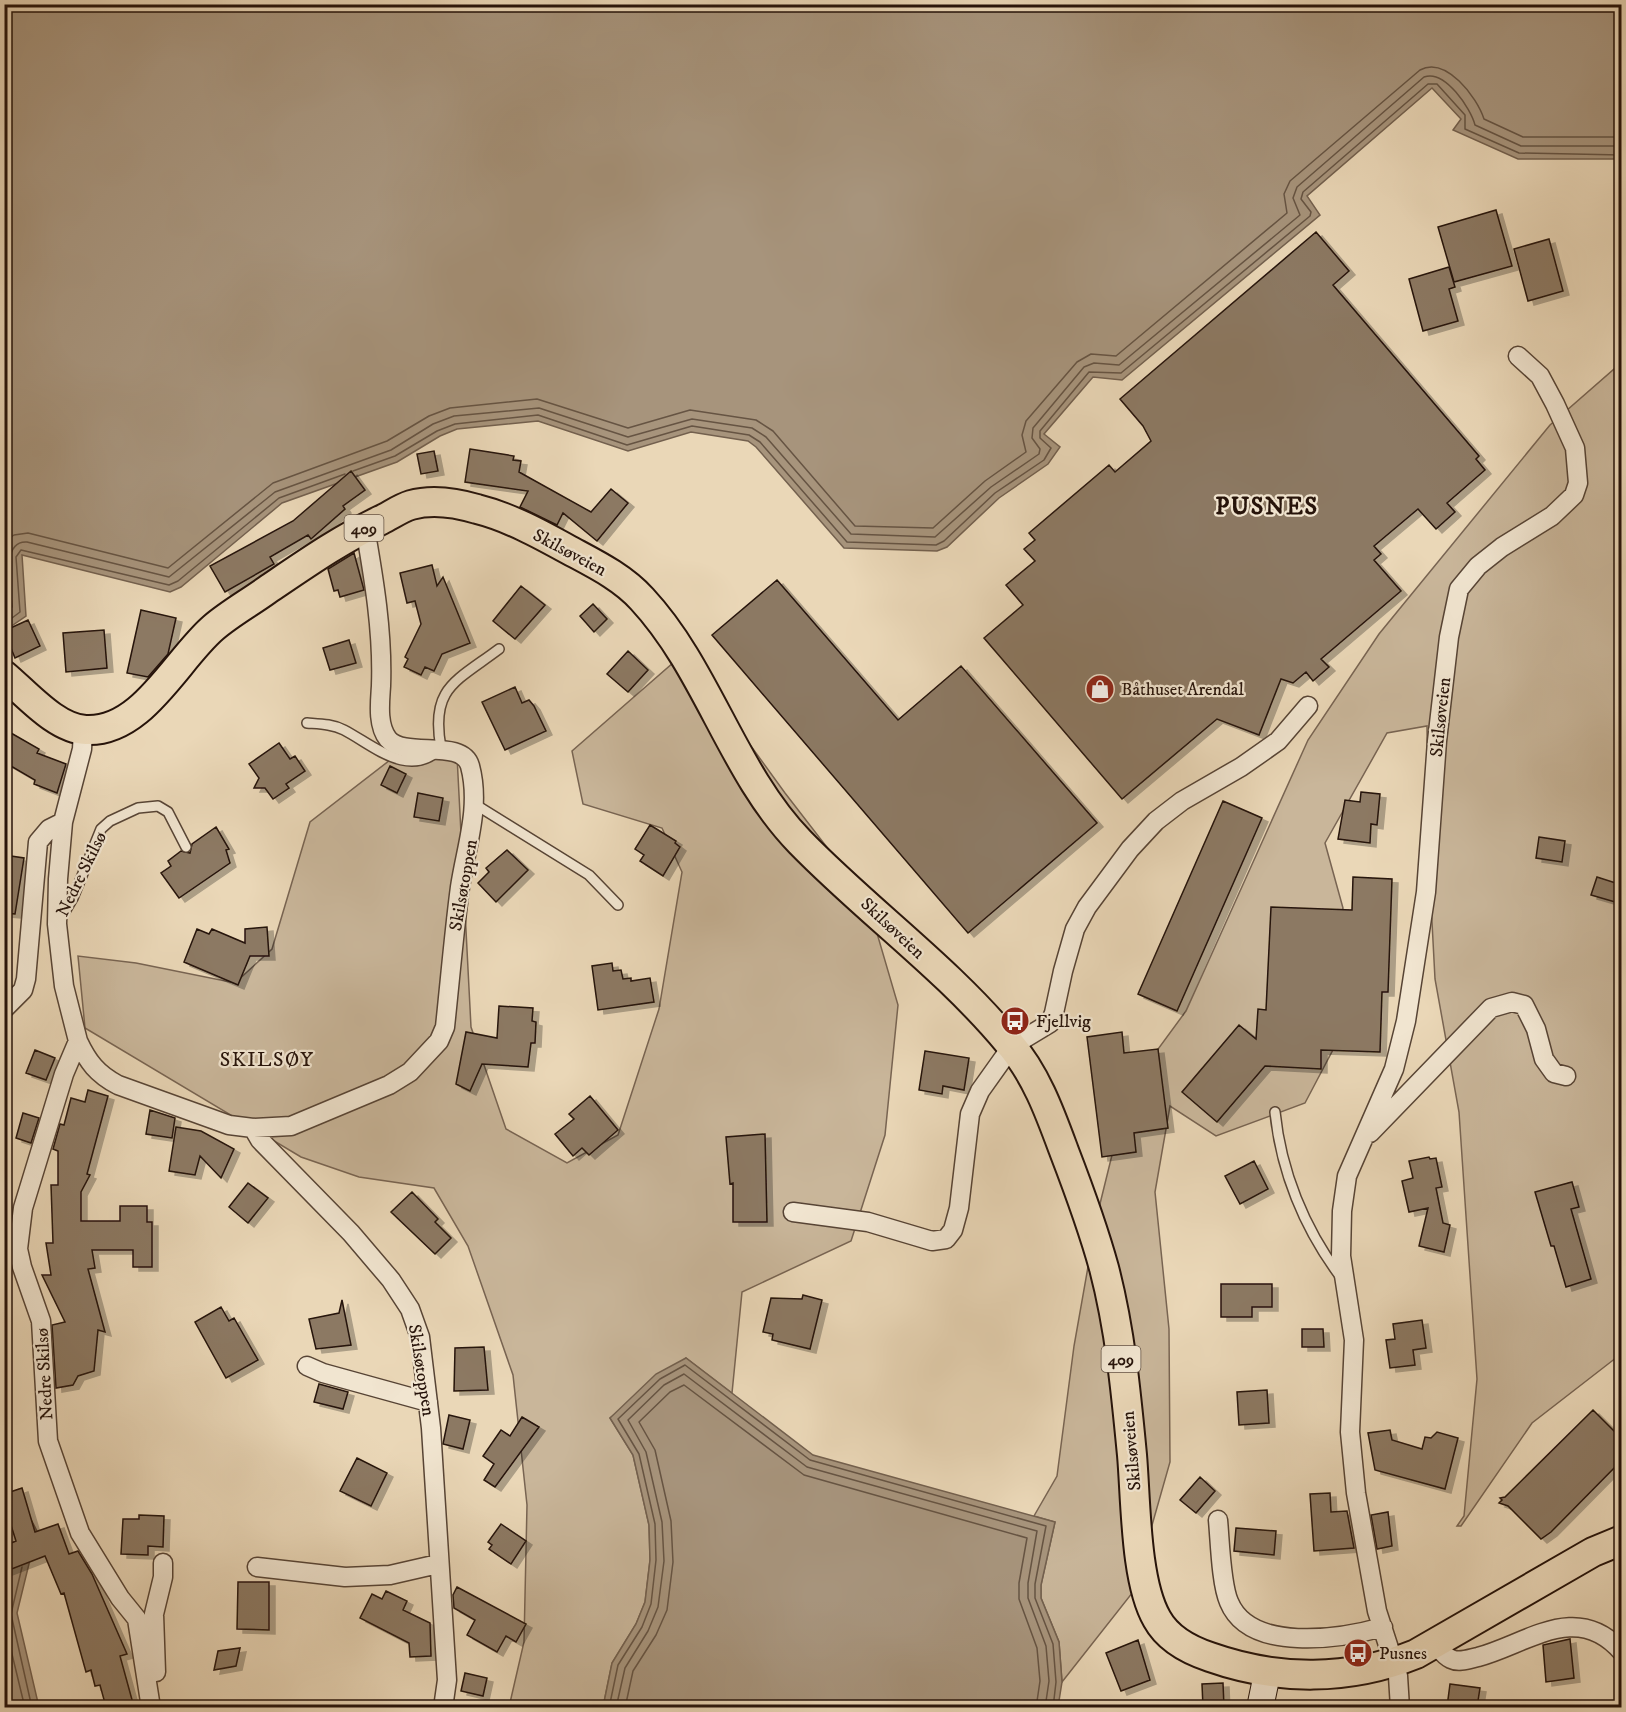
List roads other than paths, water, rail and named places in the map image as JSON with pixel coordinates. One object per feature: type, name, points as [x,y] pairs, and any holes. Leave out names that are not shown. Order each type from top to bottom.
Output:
[{"type":"main road","name":"Skilsøveien","points":[[83,730],[109,727],[127,718],[158,691],[216,626],[311,560],[364,528],[413,504],[451,502],[484,510],[537,534],[615,575],[641,597],[670,634],[760,790],[797,839],[958,987],[1012,1046],[1037,1084],[1086,1210],[1105,1272],[1124,1372],[1143,1577],[1153,1613],[1165,1632],[1191,1651],[1267,1674],[1292,1677],[1347,1673],[1394,1663],[1416,1654],[1593,1552],[1622,1540]]},
{"type":"main road","points":[[4,675],[62,723],[83,730]]},
{"type":"main road","points":[[1260,1707],[1267,1674]]},
{"type":"street","name":"Skilsøveien","points":[[1394,1663],[1377,1611],[1355,1483],[1350,1432],[1354,1340],[1344,1280],[1342,1234],[1347,1176],[1394,1069],[1406,1021],[1426,892],[1437,741],[1452,614],[1459,589],[1478,566],[1502,547],[1552,516],[1574,495],[1578,483],[1575,448],[1556,404],[1540,376],[1518,356]]},
{"type":"street","points":[[364,528],[379,629],[382,728],[389,740],[401,747],[441,748]]},
{"type":"street","points":[[793,1212],[868,1222],[932,1241],[946,1239],[953,1230],[959,1208],[970,1114],[980,1091],[1012,1046],[1050,1023],[1075,929],[1087,907],[1131,849],[1156,821],[1182,801],[1241,767],[1278,741],[1308,706]]},
{"type":"street","name":"Nedre Skilsø","points":[[83,730],[82,749],[63,822],[57,879],[57,924],[64,986],[78,1041],[64,1074],[23,1208],[18,1249],[41,1321],[48,1441],[80,1533],[120,1598],[137,1619],[151,1680],[151,1707]]},
{"type":"street","name":"Skilsøtoppen","points":[[78,1041],[89,1064],[111,1082],[230,1125],[253,1128],[291,1126],[389,1085],[410,1072],[439,1041],[445,1027],[456,916],[472,831],[474,803],[470,765],[466,759],[441,748]]},
{"type":"street","points":[[4,1009],[23,990],[26,979],[38,842],[49,829],[63,822]]},
{"type":"street","name":"Skilsøveien","points":[[1360,1143],[1491,1008],[1504,1003],[1524,1005],[1536,1029],[1544,1059],[1554,1073],[1566,1076]]},
{"type":"street","name":"Skilsøtoppen","points":[[253,1128],[260,1140],[351,1233],[391,1280],[410,1309],[420,1337],[428,1402],[447,1680],[443,1707]]},
{"type":"street","points":[[308,1366],[323,1373],[428,1402]]},
{"type":"street","points":[[1218,1520],[1228,1601],[1241,1622],[1274,1637],[1348,1637],[1383,1628]]},
{"type":"street","points":[[163,1563],[163,1577],[154,1614],[151,1680],[163,1707]]},
{"type":"street","points":[[257,1567],[345,1577],[390,1575],[438,1564]]},
{"type":"street","points":[[1435,1643],[1445,1656],[1453,1661],[1465,1661],[1547,1630],[1573,1626],[1597,1634],[1614,1643],[1622,1652]]},
{"type":"street","points":[[1394,1663],[1400,1707]]},
{"type":"lane","points":[[307,723],[328,724],[343,729],[387,756],[398,760],[427,759],[441,748],[437,720],[441,698],[454,683],[499,649]]},
{"type":"lane","points":[[474,803],[589,875],[618,904]]},
{"type":"lane","name":"Nedre Skilsø","points":[[57,924],[73,898],[96,837],[110,821],[138,808],[158,806],[168,812],[186,847]]},
{"type":"lane","name":"Skilsøveien","points":[[1275,1112],[1284,1163],[1311,1233],[1344,1280]]},
{"type":"water","points":[[4,5],[1621,5],[1621,161],[1616,159],[1518,159],[1453,130],[1461,119],[1432,88],[1307,196],[1320,215],[1122,380],[1093,377],[1044,434],[1060,447],[1048,464],[999,498],[947,547],[937,551],[844,548],[756,447],[748,441],[691,432],[628,451],[538,421],[457,429],[440,436],[397,462],[282,503],[181,587],[170,592],[22,555],[26,616],[10,627],[4,619]]},
{"type":"water","points":[[686,1358],[813,1455],[1055,1522],[1041,1585],[1041,1598],[1059,1642],[1062,1682],[1058,1707],[603,1707],[612,1663],[636,1624],[645,1602],[650,1560],[649,1525],[633,1455],[610,1418],[656,1374]]},
{"type":"water","points":[[25,1508],[37,1531],[17,1613],[39,1707],[5,1708],[5,1514]]},
{"type":"place","name":"Båthuset Arendal","points":[[1100,689]]},
{"type":"place","name":"Fjellvig","points":[[1015,1021]]},
{"type":"place","name":"Pusnes","points":[[1358,1653]]},
{"type":"district","name":"PUSNES","points":[[1267,506]]},
{"type":"district","name":"SKILSØY","points":[[267,1059]]}]
